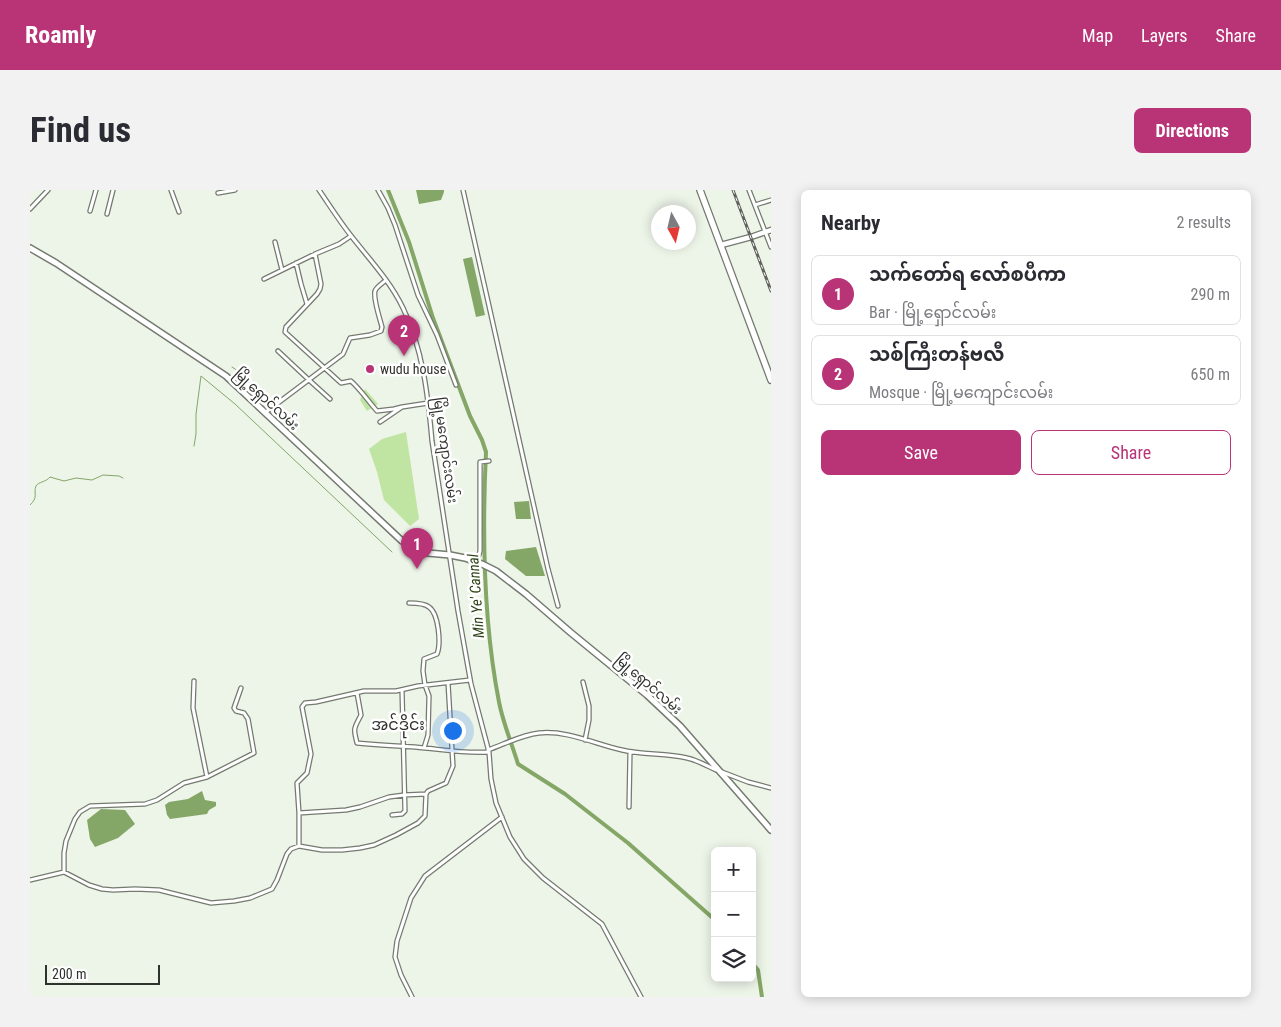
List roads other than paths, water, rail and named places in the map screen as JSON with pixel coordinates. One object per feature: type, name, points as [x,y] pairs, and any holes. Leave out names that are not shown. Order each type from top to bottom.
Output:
[{"type":"highway","points":[[700,190],[771,380]]},
{"type":"main road","name":"မြို့ရှောင်လမ်း","points":[[30,248],[56,263],[226,376],[402,541],[428,553],[450,555],[479,563],[496,572],[526,594],[647,695],[680,726],[771,830]]},
{"type":"street","points":[[30,209],[48,190]]},
{"type":"street","points":[[90,211],[96,190]]},
{"type":"street","points":[[107,214],[113,190]]},
{"type":"street","points":[[171,190],[179,212]]},
{"type":"street","points":[[218,193],[235,190]]},
{"type":"street","name":"မြို့မကျောင်းလမ်း","points":[[319,190],[351,236],[386,280],[403,308],[420,352],[432,441],[470,680],[488,751],[496,803],[510,837],[524,860],[543,878],[602,924],[641,997]]},
{"type":"street","points":[[378,190],[396,225],[418,295],[437,335],[456,385]]},
{"type":"street","points":[[463,190],[548,569],[558,606]]},
{"type":"street","points":[[749,190],[771,247]]},
{"type":"street","points":[[755,205],[771,200]]},
{"type":"street","points":[[721,244],[771,230]]},
{"type":"street","points":[[264,279],[339,244],[351,236]]},
{"type":"street","points":[[275,242],[282,270]]},
{"type":"street","points":[[315,254],[321,284],[320,289],[286,327],[285,332],[341,383],[351,381],[377,411],[428,404]]},
{"type":"street","points":[[296,263],[307,304]]},
{"type":"street","points":[[266,412],[343,354],[350,338],[381,332],[382,327],[375,292],[386,280]]},
{"type":"street","points":[[278,350],[330,399]]},
{"type":"street","points":[[380,422],[402,407]]},
{"type":"street","points":[[479,563],[480,462],[490,461]]},
{"type":"street","points":[[409,602],[430,607],[437,620],[437,654],[424,659],[423,672],[429,696],[428,735],[424,748]]},
{"type":"street","points":[[299,846],[297,783],[307,773],[311,754],[302,706],[305,703],[364,691],[396,691],[425,685],[470,680]]},
{"type":"street","points":[[194,681],[193,708],[208,777]]},
{"type":"street","points":[[299,813],[346,810],[389,797],[426,794],[428,791],[446,784],[453,766],[448,682]]},
{"type":"street","points":[[583,682],[590,706],[585,740]]},
{"type":"street","points":[[64,872],[66,841],[80,812],[90,806],[145,804],[157,800],[184,783],[208,777],[254,754],[248,719],[244,713],[236,711],[234,708],[241,688]]},
{"type":"street","points":[[392,815],[402,814],[405,811],[402,690]]},
{"type":"street","points":[[357,693],[361,715],[355,726],[357,743],[475,753],[488,751],[518,738],[545,733],[568,736],[630,752],[688,758],[748,782],[771,788]]},
{"type":"street","points":[[629,807],[630,752]]},
{"type":"street","points":[[30,880],[64,872],[89,885],[113,890],[159,890],[211,903],[250,898],[272,889],[287,854],[299,846],[322,850],[360,848],[374,845],[396,836],[418,823],[425,816],[426,794]]},
{"type":"street","points":[[412,997],[395,958],[397,941],[411,898],[425,876],[502,817]]},
{"type":"waterway","name":"Min Ye' Cannal","points":[[388,190],[409,242],[433,318],[470,416],[486,452],[484,546],[490,640],[501,710],[518,764],[565,794],[628,843],[711,916]]},
{"type":"waterway","points":[[232,367],[238,371]]},
{"type":"waterway","points":[[242,375],[268,400]]},
{"type":"waterway","points":[[194,446],[201,376],[235,404],[392,552]]},
{"type":"waterway","points":[[30,505],[35,497],[36,486],[50,477],[64,481],[76,478],[92,480],[103,475],[123,478]]},
{"type":"waterway","name":"Min Ye' Cannal","points":[[756,968],[762,997]]},
{"type":"railway","points":[[733,190],[771,291]]},
{"type":"place","name":"သစ်ကြီးတန်ဗလီ","points":[[404,356]]},
{"type":"place","name":"wudu house","points":[[370,369]]},
{"type":"place","name":"သက်တော်ရ လော်စပီကာ","points":[[417,569]]},
{"type":"district","name":"အင်ဒိုင်း","points":[[398,724]]}]
